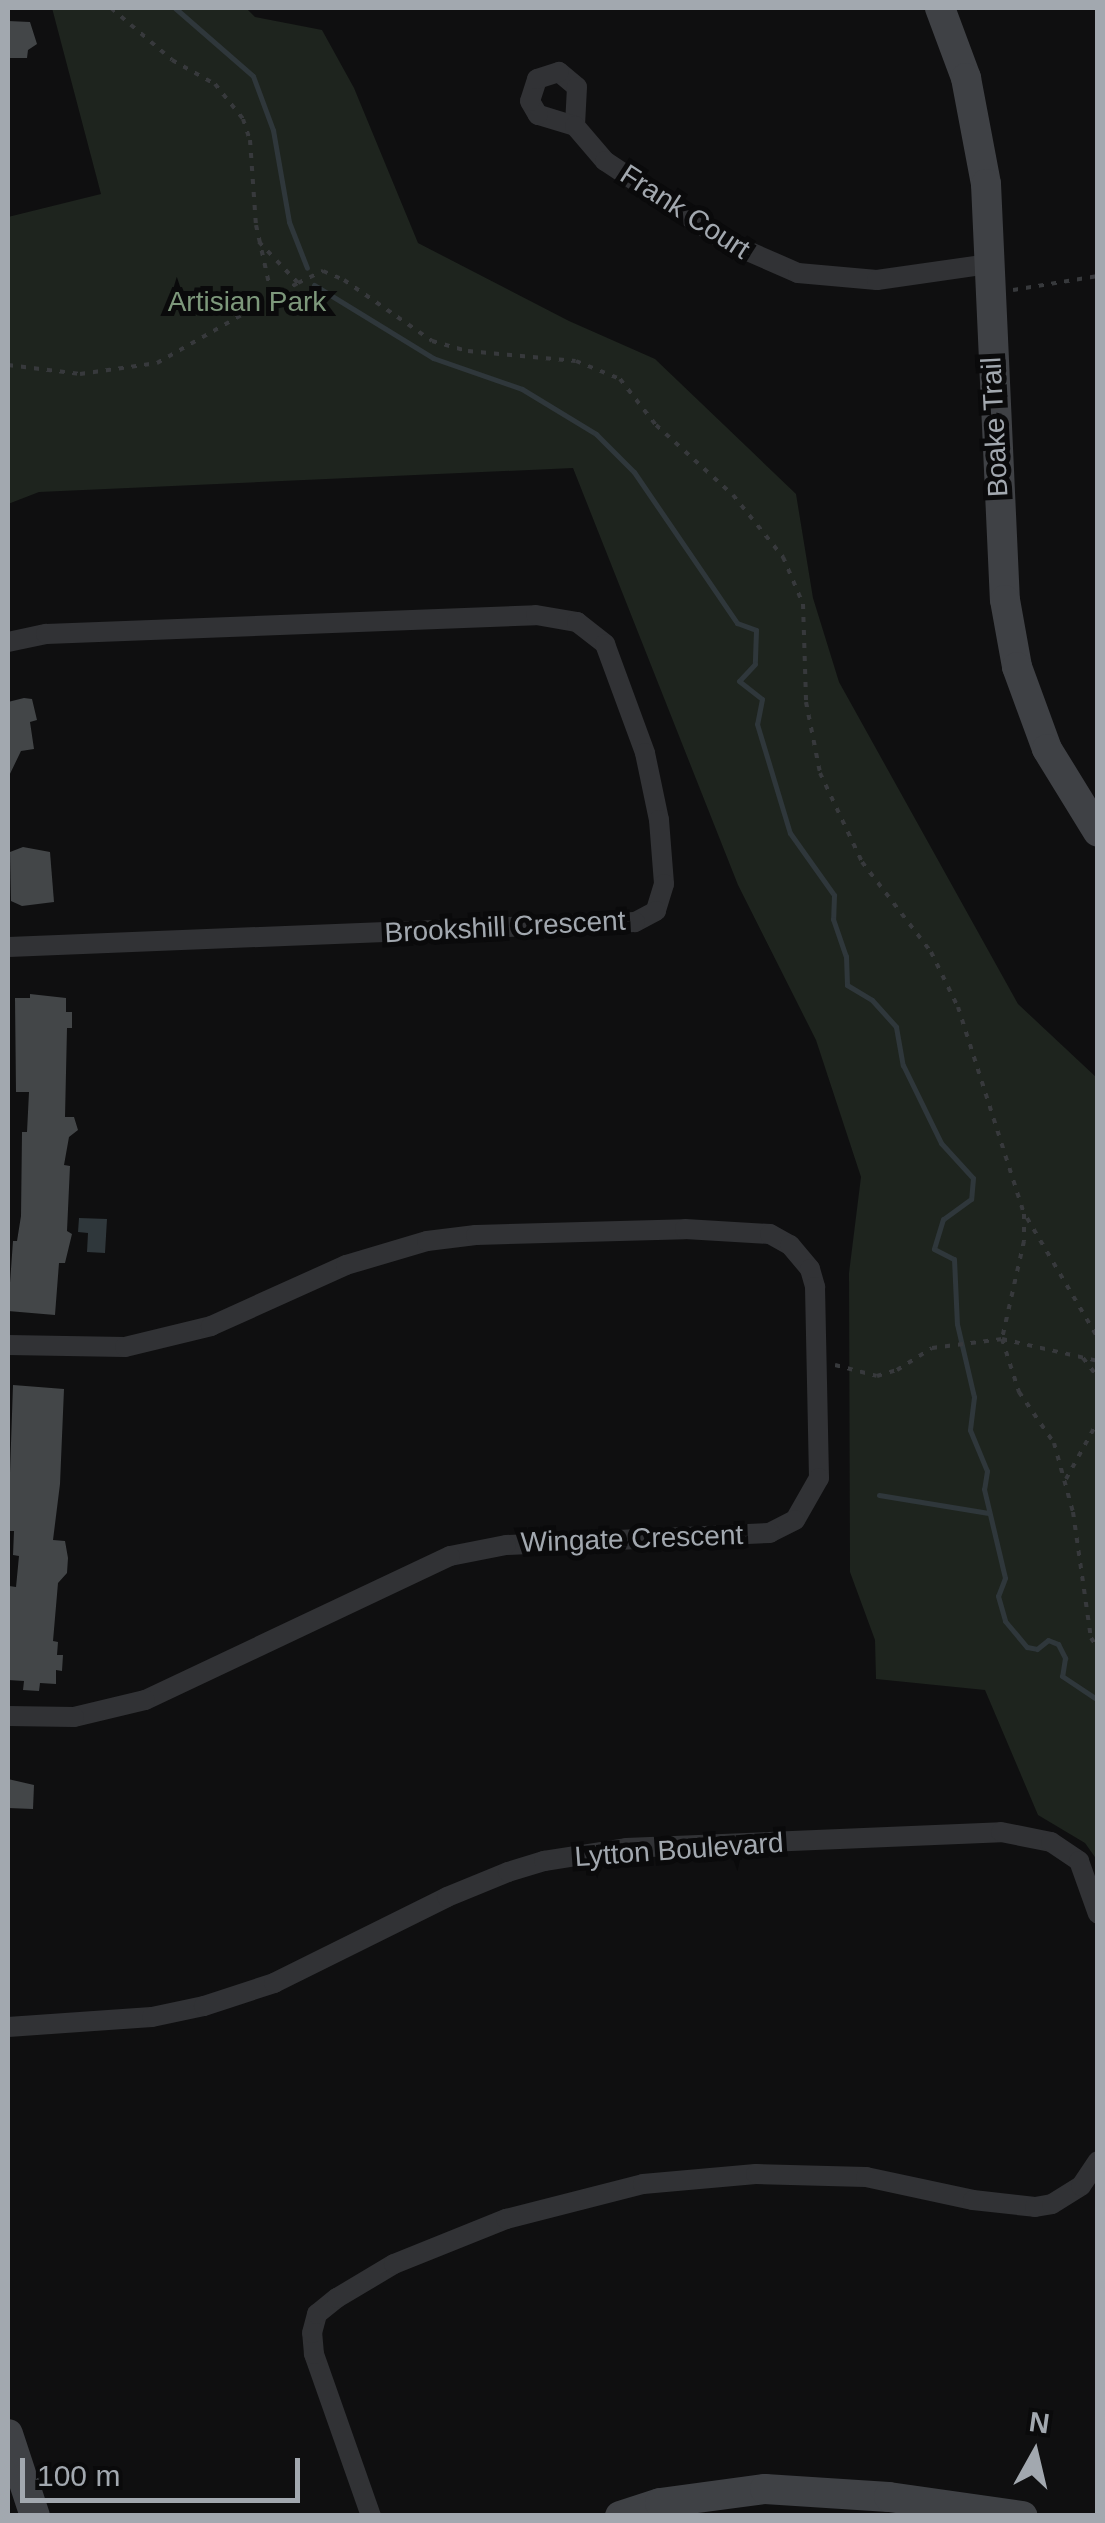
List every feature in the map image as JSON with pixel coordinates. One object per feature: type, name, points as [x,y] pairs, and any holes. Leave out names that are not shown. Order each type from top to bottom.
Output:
[{"type":"street","name":"Boake Trail","points":[[940,8],[977,120],[986,184],[1005,600],[1017,667],[1047,748],[1098,832]]},
{"type":"street","name":"Frank Court","points":[[575,126],[606,160],[726,242],[798,273],[877,280],[988,279]]},
{"type":"street","name":"Brookshill Crescent","points":[[8,642],[46,634],[536,615],[577,622],[605,644],[644,752],[660,820],[664,884],[656,911],[635,922],[8,947]]},
{"type":"street","name":"Wingate Crescent","points":[[8,1346],[125,1347],[211,1326],[346,1265],[427,1242],[476,1235],[739,1229],[770,1234],[790,1246],[810,1269],[815,1286],[819,1478],[795,1520],[770,1533],[506,1544],[450,1556],[146,1700],[74,1717],[8,1716]]},
{"type":"street","name":"Lytton Boulevard","points":[[8,2027],[152,2017],[204,2006],[274,1983],[447,1897],[508,1872],[544,1861],[626,1848],[1001,1832],[1050,1842],[1079,1861],[1098,1914]]},
{"type":"street","points":[[372,2516],[314,2354],[312,2333],[317,2314],[394,2264],[506,2220],[643,2184],[756,2174],[866,2177],[973,2200],[1035,2207],[1052,2204],[1081,2186],[1098,2161]]},
{"type":"street","points":[[8,2434],[35,2516]]},
{"type":"street","points":[[620,2516],[660,2503],[765,2488],[889,2497],[1022,2516]]},
{"type":"path","points":[[111,8],[172,60],[215,84],[243,120],[250,140],[260,242],[272,297]]},
{"type":"path","points":[[260,242],[298,283]]},
{"type":"path","points":[[8,365],[80,374],[157,363],[322,270],[432,341],[468,350],[576,361],[620,378],[656,425],[734,495],[783,557],[802,604],[806,702],[820,773],[862,862],[931,952],[958,1007],[1024,1214],[1098,1338]]},
{"type":"path","points":[[988,279],[1098,276]]},
{"type":"path","points":[[1024,1214],[1024,1241],[1002,1338],[1019,1392],[1054,1444],[1065,1482],[1092,1638],[1098,1648]]},
{"type":"path","points":[[817,1360],[876,1376],[945,1345],[1002,1338],[1098,1361]]},
{"type":"path","points":[[1083,1358],[1098,1377]]},
{"type":"path","points":[[1065,1482],[1098,1422]]},
{"type":"green space","name":"Artisian Park","points":[[52,8],[246,8],[255,17],[322,30],[354,88],[418,243],[569,321],[655,359],[796,494],[813,598],[839,682],[1018,1004],[1097,1078],[1097,1860],[1085,1843],[1038,1815],[985,1690],[876,1679],[875,1640],[850,1572],[849,1273],[861,1177],[816,1040],[738,885],[573,468],[39,492],[8,504],[8,217],[101,194]]},
{"type":"shaded area","points":[[79,1218],[107,1219],[105,1253],[87,1252],[88,1233],[78,1232]]},
{"type":"building","points":[[8,21],[30,22],[37,44],[28,50],[27,58],[8,58]]},
{"type":"building","points":[[32,699],[37,720],[30,722],[34,749],[21,751],[8,778],[8,702]]},
{"type":"building","points":[[23,847],[50,852],[54,902],[22,906],[11,901],[10,852]]},
{"type":"building","points":[[30,994],[66,998],[66,1012],[72,1012],[72,1028],[67,1028],[65,1117],[74,1117],[78,1130],[69,1137],[64,1165],[70,1166],[67,1231],[72,1234],[65,1263],[59,1263],[55,1315],[8,1311],[13,1241],[17,1241],[21,1216],[22,1132],[27,1132],[29,1092],[16,1092],[15,998],[30,998]]},
{"type":"building","points":[[13,1385],[64,1389],[53,1540],[65,1541],[68,1558],[67,1573],[58,1583],[53,1641],[58,1642],[57,1655],[63,1655],[62,1671],[56,1670],[56,1684],[40,1683],[39,1691],[23,1690],[24,1681],[8,1680],[9,1586],[16,1587],[19,1556],[13,1555],[14,1531],[8,1531]]},
{"type":"building","points":[[8,1779],[34,1785],[33,1809],[8,1808]]},
{"type":"waterway","points":[[175,8],[253,76],[273,130],[289,222],[307,268]]},
{"type":"waterway","points":[[314,285],[433,358],[522,389],[596,434],[634,472],[737,623],[756,630],[755,664],[739,681],[762,699],[757,724],[790,833],[834,895],[833,919],[846,956],[847,985],[872,1000],[896,1027],[903,1065],[941,1143],[973,1178],[971,1199],[943,1219],[934,1249],[954,1259],[957,1324],[974,1397],[970,1430],[987,1471],[984,1489],[1005,1578],[998,1596],[1005,1621],[1027,1647],[1037,1649],[1048,1640],[1058,1644],[1065,1658],[1062,1676],[1098,1700]]},
{"type":"waterway","points":[[879,1495],[989,1513]]}]
